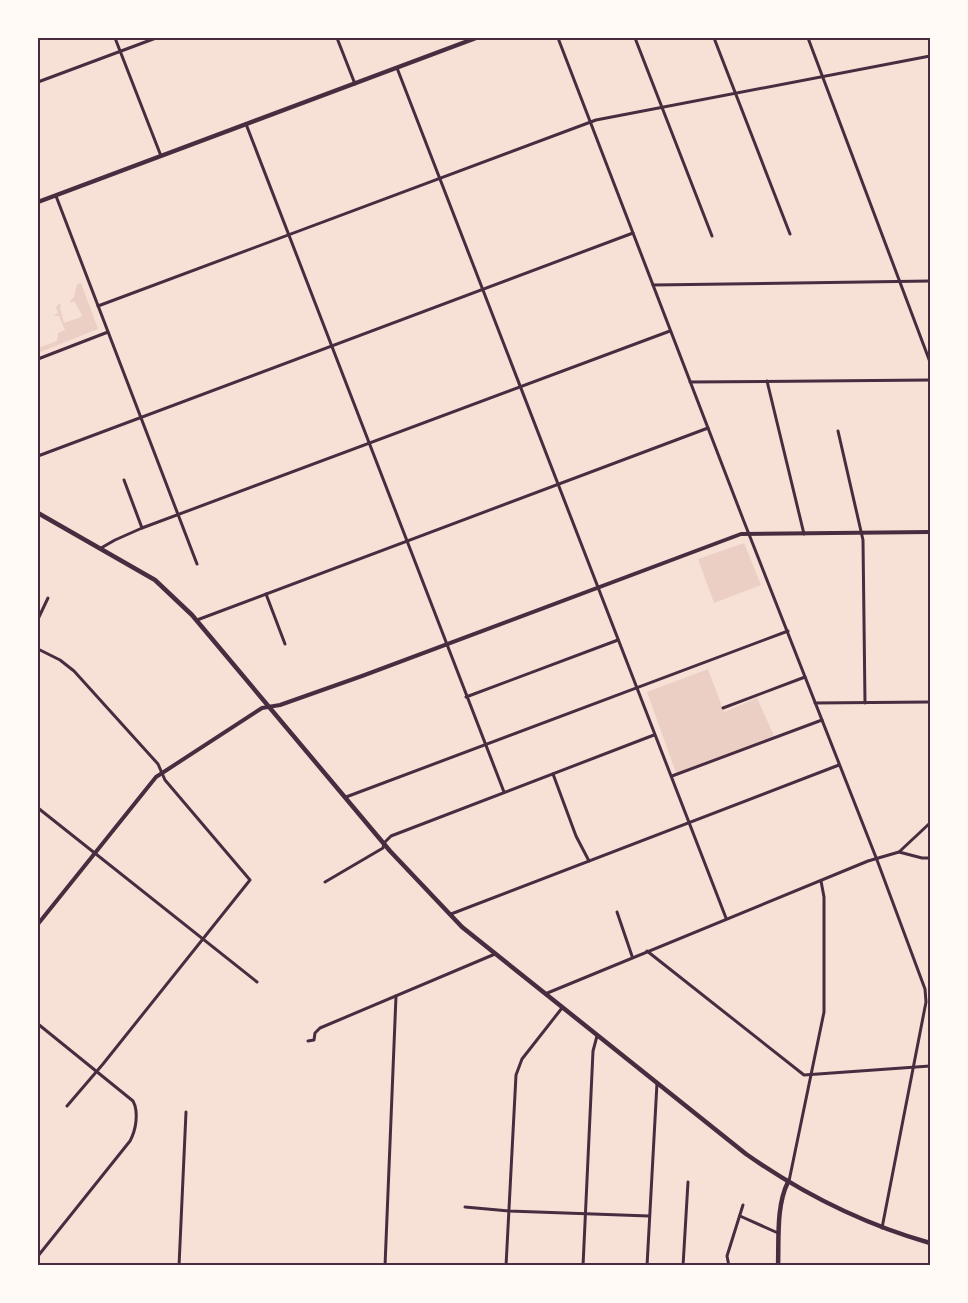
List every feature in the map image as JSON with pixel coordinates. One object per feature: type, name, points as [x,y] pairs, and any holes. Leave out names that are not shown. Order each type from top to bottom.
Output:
[{"type":"main road","points":[[38,202],[476,38]]},
{"type":"main road","points":[[38,513],[159,583],[197,620],[384,843],[462,927],[746,1154],[788,1182],[833,1207],[930,1243]]},
{"type":"main road","points":[[778,1266],[782,1199],[788,1182]]},
{"type":"street","points":[[115,38],[161,156]]},
{"type":"street","points":[[38,82],[156,38]]},
{"type":"street","points":[[338,38],[355,84]]},
{"type":"street","points":[[558,38],[877,860],[926,994],[914,1068],[882,1227]]},
{"type":"street","points":[[635,38],[712,236]]},
{"type":"street","points":[[714,38],[790,234]]},
{"type":"street","points":[[808,38],[930,362]]},
{"type":"street","points":[[98,306],[591,122],[930,56]]},
{"type":"street","points":[[397,68],[726,918]]},
{"type":"street","points":[[246,124],[504,792]]},
{"type":"street","points":[[56,195],[197,564]]},
{"type":"street","points":[[38,456],[633,233]]},
{"type":"street","points":[[653,285],[930,281]]},
{"type":"street","points":[[101,548],[142,528],[670,331]]},
{"type":"street","points":[[38,359],[108,332]]},
{"type":"street","points":[[690,382],[930,380]]},
{"type":"street","points":[[767,381],[804,534]]},
{"type":"street","points":[[197,620],[708,428]]},
{"type":"street","points":[[838,431],[863,540],[866,703]]},
{"type":"street","points":[[124,480],[142,528]]},
{"type":"street","points":[[38,924],[156,777],[262,708],[280,705],[741,534],[930,532]]},
{"type":"street","points":[[266,594],[285,644]]},
{"type":"street","points":[[38,619],[48,598]]},
{"type":"street","points":[[346,797],[788,631]]},
{"type":"street","points":[[466,697],[618,640]]},
{"type":"street","points":[[38,649],[60,660],[74,671],[158,764],[165,780],[250,880],[66,1106]]},
{"type":"street","points":[[723,708],[805,677]]},
{"type":"street","points":[[815,703],[930,702]]},
{"type":"street","points":[[671,776],[822,720]]},
{"type":"street","points":[[325,882],[372,856],[383,848],[384,843],[391,836],[655,734]]},
{"type":"street","points":[[449,914],[839,765]]},
{"type":"street","points":[[553,774],[576,836],[589,861]]},
{"type":"street","points":[[38,808],[257,982]]},
{"type":"street","points":[[545,994],[632,956],[868,861],[899,852],[930,823]]},
{"type":"street","points":[[899,852],[930,858]]},
{"type":"street","points":[[788,1182],[825,999],[824,897],[821,881]]},
{"type":"street","points":[[617,912],[632,956]]},
{"type":"street","points":[[647,951],[804,1075],[930,1066]]},
{"type":"street","points":[[308,1041],[314,1040],[315,1033],[320,1028],[495,954]]},
{"type":"street","points":[[385,1266],[396,996]]},
{"type":"street","points":[[506,1266],[516,1075],[522,1059],[562,1008]]},
{"type":"street","points":[[38,1024],[135,1104],[134,1131],[130,1141],[38,1256]]},
{"type":"street","points":[[583,1266],[593,1051],[597,1036]]},
{"type":"street","points":[[647,1266],[657,1083]]},
{"type":"street","points":[[179,1266],[186,1112]]},
{"type":"street","points":[[683,1266],[688,1182]]},
{"type":"street","points":[[729,1266],[727,1256],[743,1205]]},
{"type":"street","points":[[465,1207],[649,1216]]},
{"type":"street","points":[[740,1216],[780,1234]]},
{"type":"shaded area","points":[[81,283],[98,329],[38,353],[38,348],[57,341],[58,333],[65,330],[59,316],[53,316],[58,313],[56,307],[59,304],[61,304],[64,323],[81,317],[74,301],[71,303],[70,301],[74,297],[77,284]]},
{"type":"shaded area","points":[[744,543],[761,585],[714,603],[698,559]]},
{"type":"shaded area","points":[[708,669],[724,712],[757,698],[774,736],[676,773],[647,692]]}]
